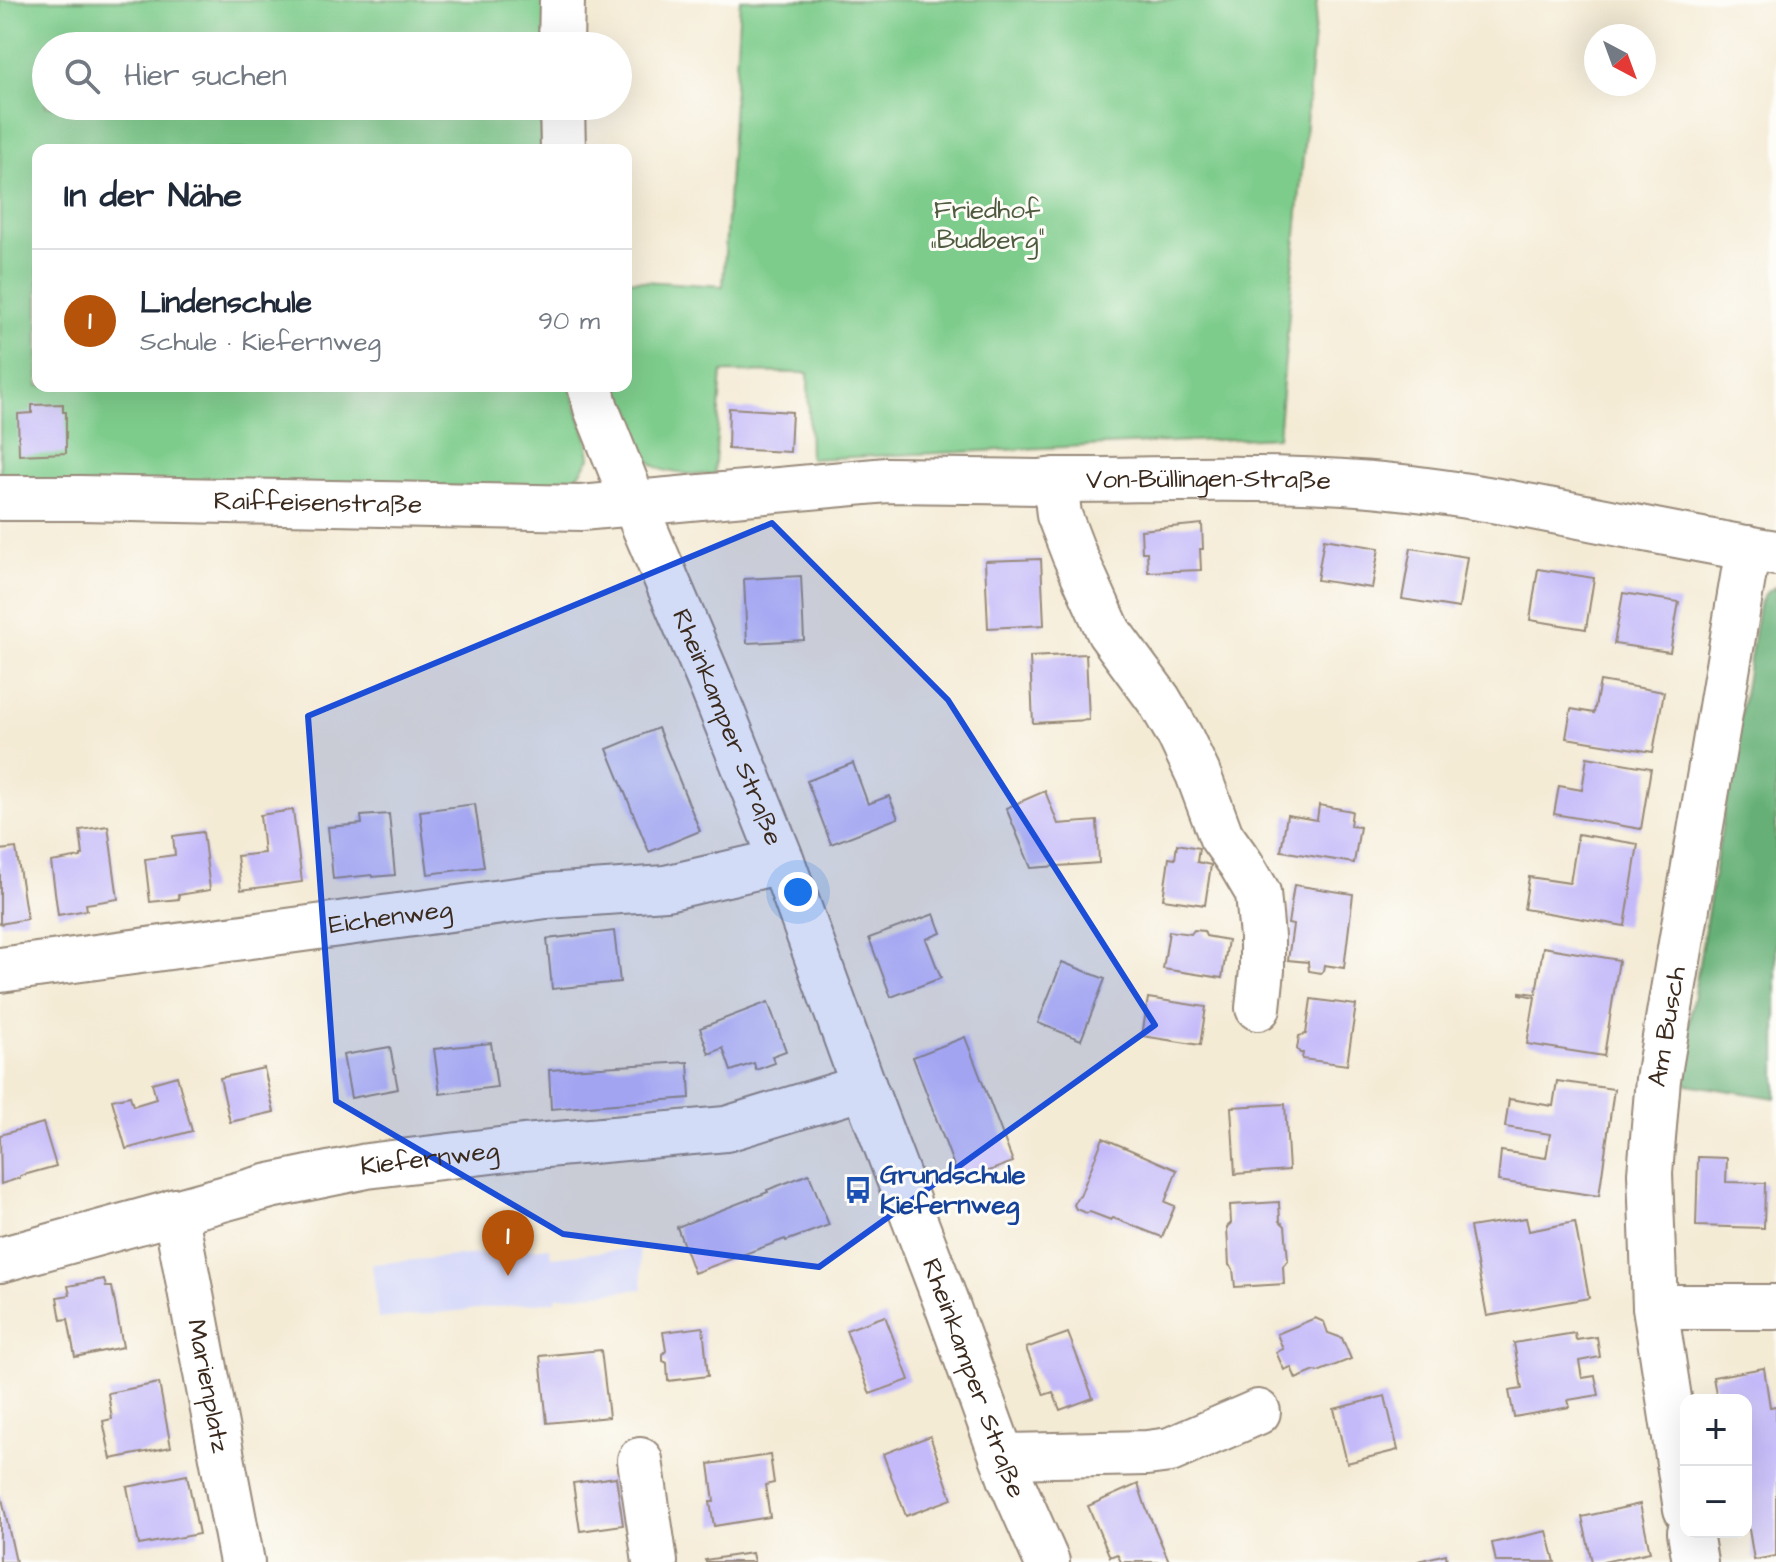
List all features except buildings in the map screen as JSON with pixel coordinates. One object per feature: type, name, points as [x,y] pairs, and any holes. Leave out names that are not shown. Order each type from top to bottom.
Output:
[{"type":"street","points":[[561,32],[562,0]]},
{"type":"street","points":[[562,120],[563,144]]},
{"type":"street","name":"Rheinkamper Straße","points":[[592,392],[634,503],[782,861],[1002,1456],[1047,1562]]},
{"type":"street","name":"Von-Büllingen-Straße","points":[[634,503],[887,480],[1287,479],[1383,485],[1496,501],[1762,551]]},
{"type":"street","points":[[1055,480],[1059,515],[1109,632],[1159,700],[1180,736],[1221,836],[1258,893],[1262,937],[1258,1008]]},
{"type":"street","name":"Raiffeisenstraße","points":[[0,498],[581,508],[634,503]]},
{"type":"street","name":"Am Busch","points":[[1680,1470],[1655,1307],[1650,1173],[1658,1079],[1762,551]]},
{"type":"street","name":"Eichenweg","points":[[0,970],[546,896],[666,888],[782,861]]},
{"type":"street","name":"Kiefernweg","points":[[0,1260],[270,1186],[367,1166],[524,1147],[726,1129],[864,1087]]},
{"type":"street","name":"Marienplatz","points":[[175,1211],[242,1562]]},
{"type":"street","points":[[1655,1307],[1776,1307]]},
{"type":"street","points":[[1002,1456],[1170,1450],[1258,1412]]},
{"type":"street","points":[[640,1460],[655,1562]]},
{"type":"street","points":[[1691,1538],[1695,1562]]},
{"type":"highlighted area","points":[[772,523],[948,700],[1155,1025],[819,1267],[563,1234],[336,1101],[308,716]]},
{"type":"shaded area","points":[[550,1247],[551,1257],[639,1248],[643,1289],[378,1319],[372,1264]]},
{"type":"green space","points":[[0,0],[545,0],[546,32],[32,32],[32,120],[545,120],[544,144],[32,144],[32,392],[572,392],[590,458],[570,488],[0,484]]},
{"type":"green space","name":"Friedhof „Budberg“","points":[[740,0],[1317,0],[1278,437],[810,459],[808,373],[722,372],[714,475],[669,471],[657,467],[642,452],[608,392],[632,392],[632,280],[723,286]]},
{"type":"green space","points":[[1776,586],[1776,1098],[1679,1083],[1759,605],[1765,594]]},
{"type":"place","name":"Grundschule Kiefernweg","points":[[858,1190]]},
{"type":"place","name":"Lindenschule","points":[[508,1276]]}]
